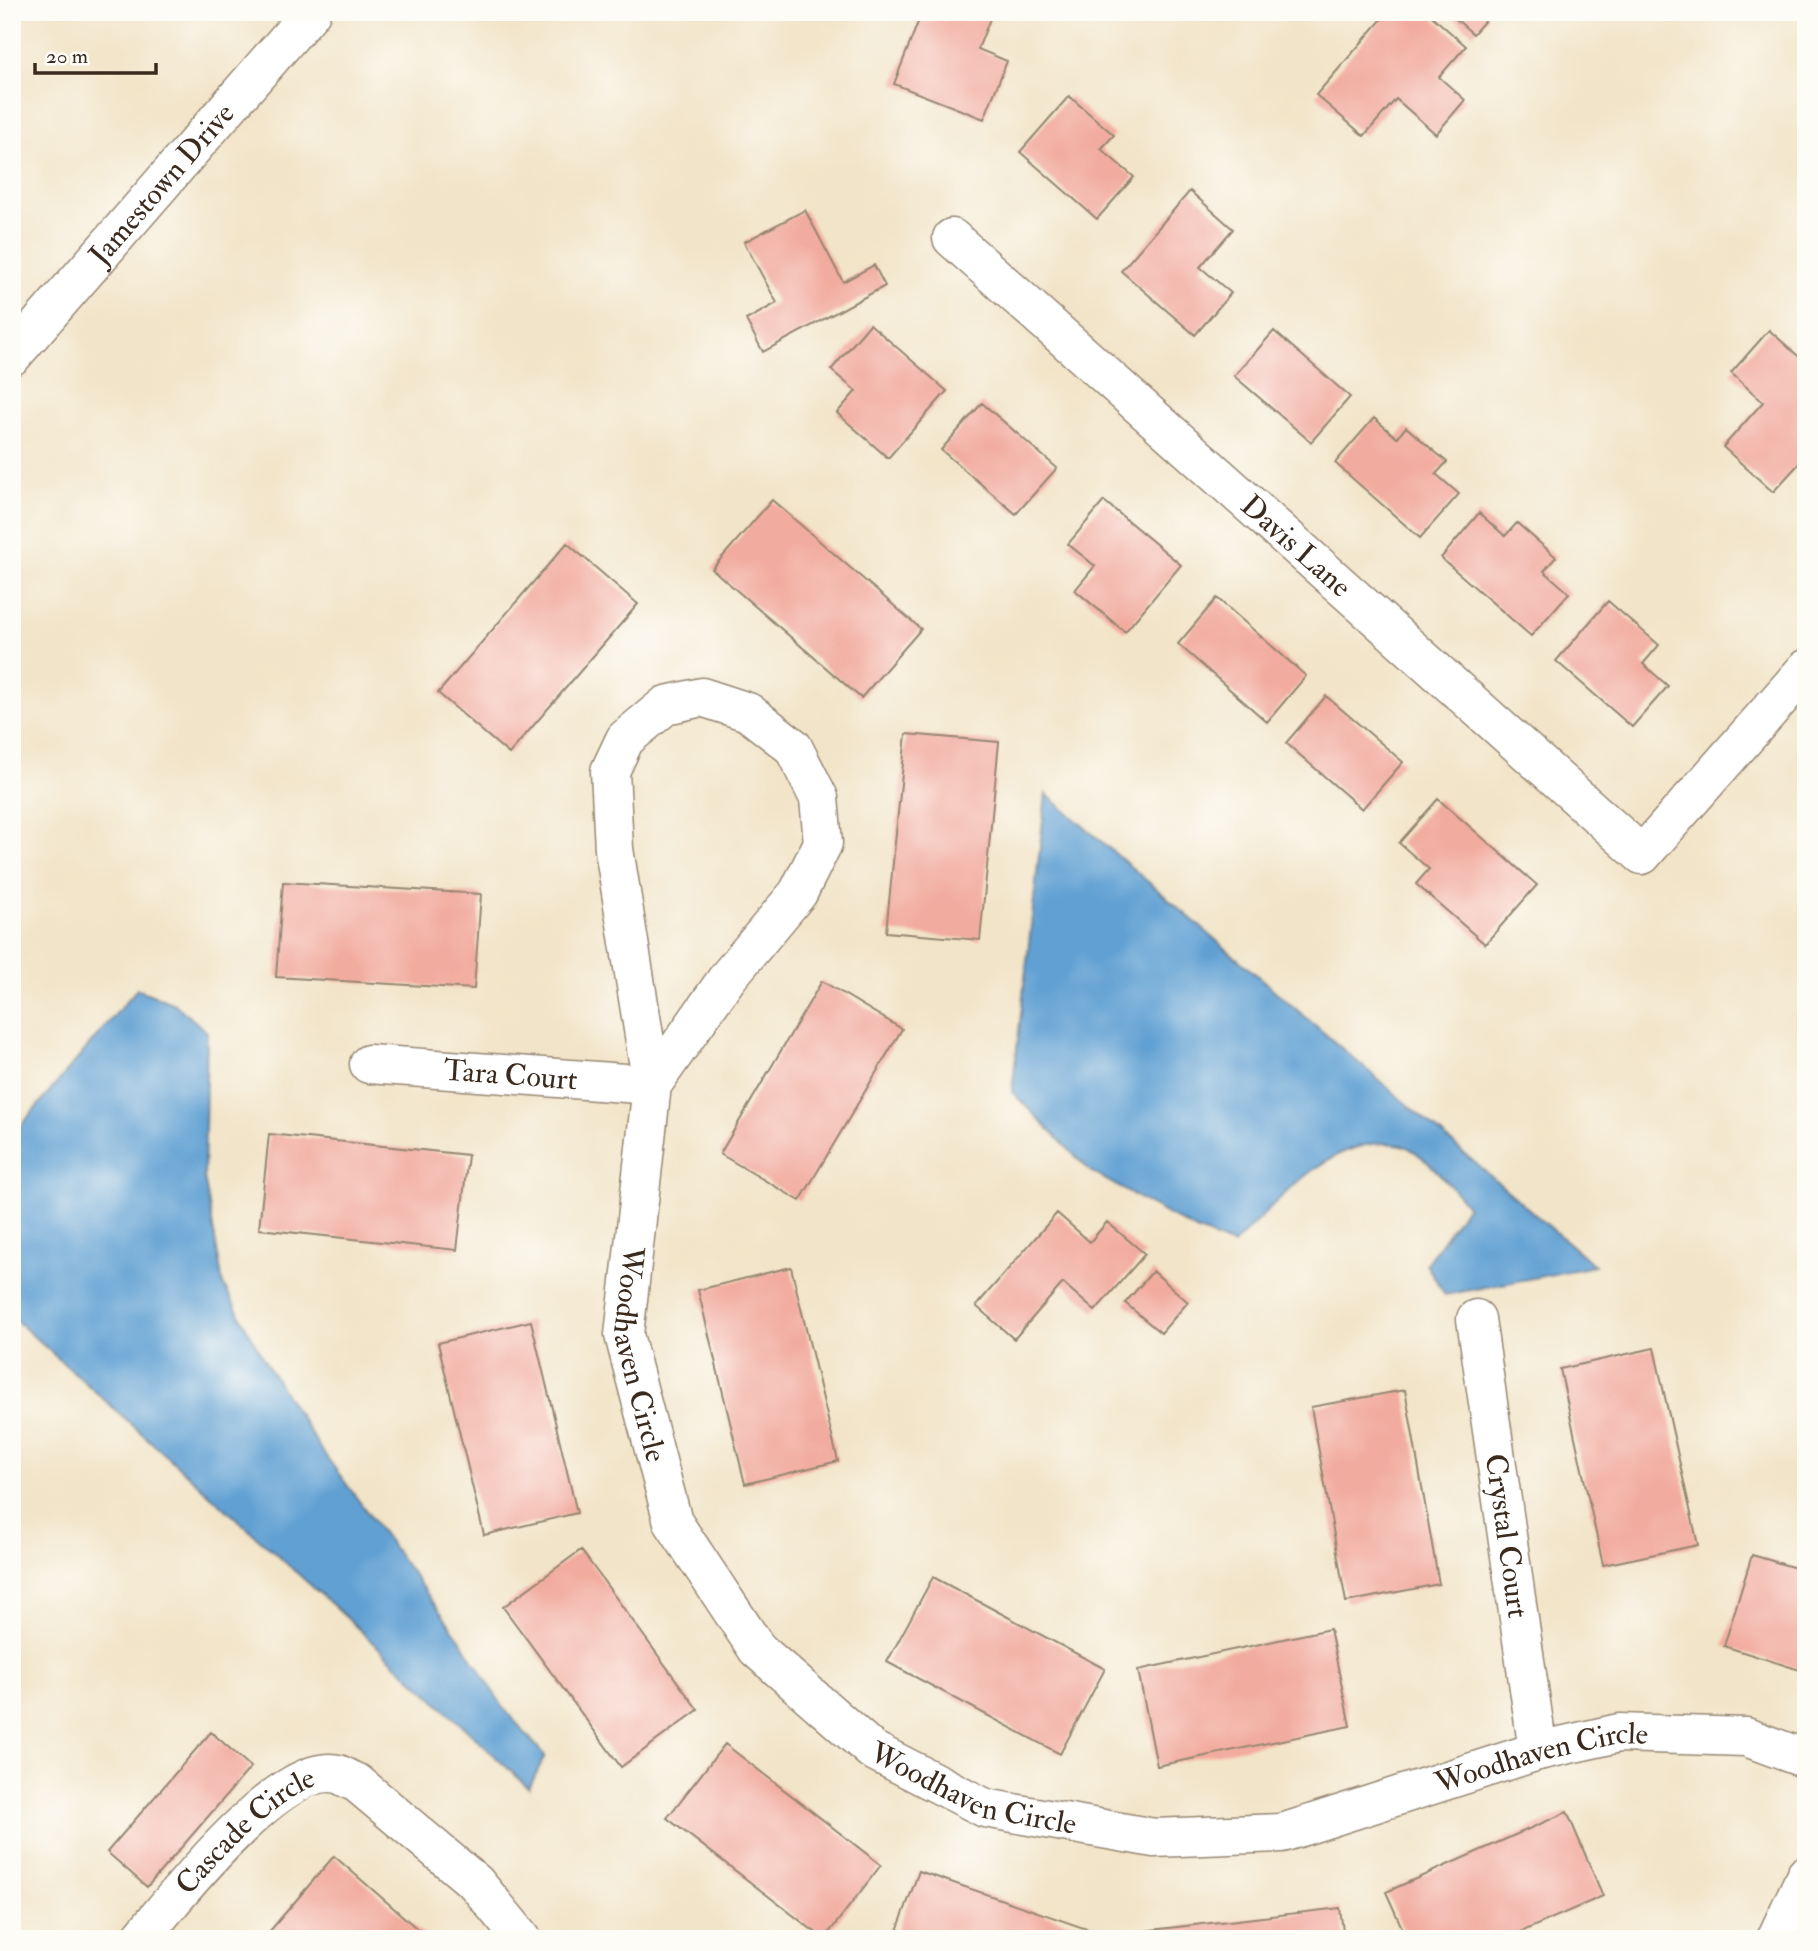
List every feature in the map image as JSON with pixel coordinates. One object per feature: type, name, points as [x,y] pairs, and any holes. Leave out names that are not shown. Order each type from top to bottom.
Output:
[{"type":"street","name":"Jamestown Drive","points":[[12,356],[311,12]]},
{"type":"street","name":"Davis Lane","points":[[951,238],[1642,855],[1806,669]]},
{"type":"street","name":"Woodhaven Circle","points":[[652,1086],[728,977],[798,893],[822,843],[819,798],[793,747],[748,712],[702,697],[666,705],[625,739],[610,771],[614,849],[652,1086],[624,1335],[673,1522],[757,1649],[872,1750],[985,1808],[1154,1838],[1282,1833],[1538,1751],[1619,1732],[1746,1737],[1806,1759]]},
{"type":"street","name":"Tara Court","points":[[369,1064],[652,1086]]},
{"type":"street","name":"Crystal Court","points":[[1476,1319],[1538,1751]]},
{"type":"street","name":"Cascade Circle","points":[[140,1939],[239,1827],[286,1788],[316,1775],[337,1773],[357,1783],[475,1883],[522,1939]]},
{"type":"street","points":[[1776,1939],[1806,1875]]},
{"type":"water","points":[[1046,794],[1595,1266],[1445,1295],[1426,1264],[1467,1206],[1427,1162],[1401,1145],[1376,1144],[1352,1149],[1329,1159],[1287,1191],[1233,1245],[1196,1230],[1090,1171],[1012,1092]]},
{"type":"water","points":[[137,989],[175,1004],[207,1032],[204,1177],[223,1284],[267,1365],[320,1448],[458,1636],[505,1710],[545,1756],[529,1788],[336,1608],[12,1317],[12,1136]]},
{"type":"building","points":[[922,12],[981,12],[991,16],[978,49],[1007,61],[984,119],[894,84]]},
{"type":"building","points":[[1388,12],[1427,12],[1466,46],[1439,77],[1465,100],[1436,134],[1396,99],[1364,136],[1316,95]]},
{"type":"building","points":[[1448,12],[1482,12],[1488,17],[1473,34]]},
{"type":"building","points":[[1069,96],[1114,135],[1101,149],[1134,177],[1097,219],[1020,152]]},
{"type":"building","points":[[1190,191],[1233,229],[1200,267],[1231,293],[1195,335],[1121,271]]},
{"type":"building","points":[[805,210],[843,282],[874,265],[885,286],[763,352],[746,320],[777,303],[744,242]]},
{"type":"building","points":[[870,324],[947,391],[888,458],[837,413],[856,391],[831,370]]},
{"type":"building","points":[[1769,330],[1806,363],[1806,456],[1773,492],[1723,447],[1763,402],[1731,373]]},
{"type":"building","points":[[1274,331],[1350,397],[1311,442],[1234,376]]},
{"type":"building","points":[[982,403],[1057,468],[1016,514],[941,450]]},
{"type":"building","points":[[1374,418],[1397,438],[1406,427],[1447,462],[1436,474],[1459,494],[1420,538],[1335,463]]},
{"type":"building","points":[[772,500],[921,629],[861,698],[712,569]]},
{"type":"building","points":[[1104,501],[1181,565],[1125,632],[1075,590],[1095,566],[1068,544]]},
{"type":"building","points":[[1479,513],[1505,536],[1517,523],[1556,557],[1544,571],[1569,593],[1531,636],[1441,558]]},
{"type":"building","points":[[567,543],[638,604],[509,754],[438,693]]},
{"type":"building","points":[[1217,598],[1306,676],[1267,722],[1178,644]]},
{"type":"building","points":[[1608,601],[1659,645],[1643,664],[1668,686],[1632,727],[1556,661]]},
{"type":"building","points":[[1326,696],[1403,762],[1362,809],[1286,743]]},
{"type":"building","points":[[906,734],[999,742],[980,940],[886,932]]},
{"type":"building","points":[[1438,799],[1537,885],[1485,944],[1416,884],[1429,869],[1399,843]]},
{"type":"building","points":[[283,882],[481,894],[474,989],[276,977]]},
{"type":"building","points":[[822,981],[902,1029],[800,1201],[720,1154]]},
{"type":"building","points":[[269,1134],[468,1155],[457,1250],[259,1229]]},
{"type":"building","points":[[1057,1213],[1090,1242],[1107,1222],[1145,1254],[1095,1311],[1063,1283],[1014,1339],[976,1306]]},
{"type":"building","points":[[791,1267],[838,1461],[745,1484],[698,1290]]},
{"type":"building","points":[[1153,1271],[1188,1302],[1161,1333],[1125,1303]]},
{"type":"building","points":[[531,1321],[577,1513],[484,1535],[438,1343]]},
{"type":"building","points":[[1654,1348],[1698,1545],[1603,1565],[1560,1369]]},
{"type":"building","points":[[1405,1390],[1439,1584],[1346,1602],[1311,1407]]},
{"type":"building","points":[[581,1550],[698,1710],[621,1767],[503,1607]]},
{"type":"building","points":[[1752,1555],[1806,1571],[1806,1672],[1724,1646]]},
{"type":"building","points":[[933,1577],[1105,1669],[1060,1754],[887,1662]]},
{"type":"building","points":[[1330,1629],[1350,1726],[1157,1766],[1138,1670]]},
{"type":"building","points":[[211,1732],[251,1767],[147,1887],[107,1852]]},
{"type":"building","points":[[725,1744],[881,1865],[824,1939],[667,1818]]},
{"type":"building","points":[[1567,1812],[1603,1896],[1505,1939],[1407,1939],[1386,1892]]},
{"type":"building","points":[[334,1856],[429,1939],[263,1939]]},
{"type":"building","points":[[919,1871],[1107,1936],[1106,1939],[894,1939]]},
{"type":"building","points":[[1340,1908],[1344,1939],[1143,1939],[1143,1931]]}]
